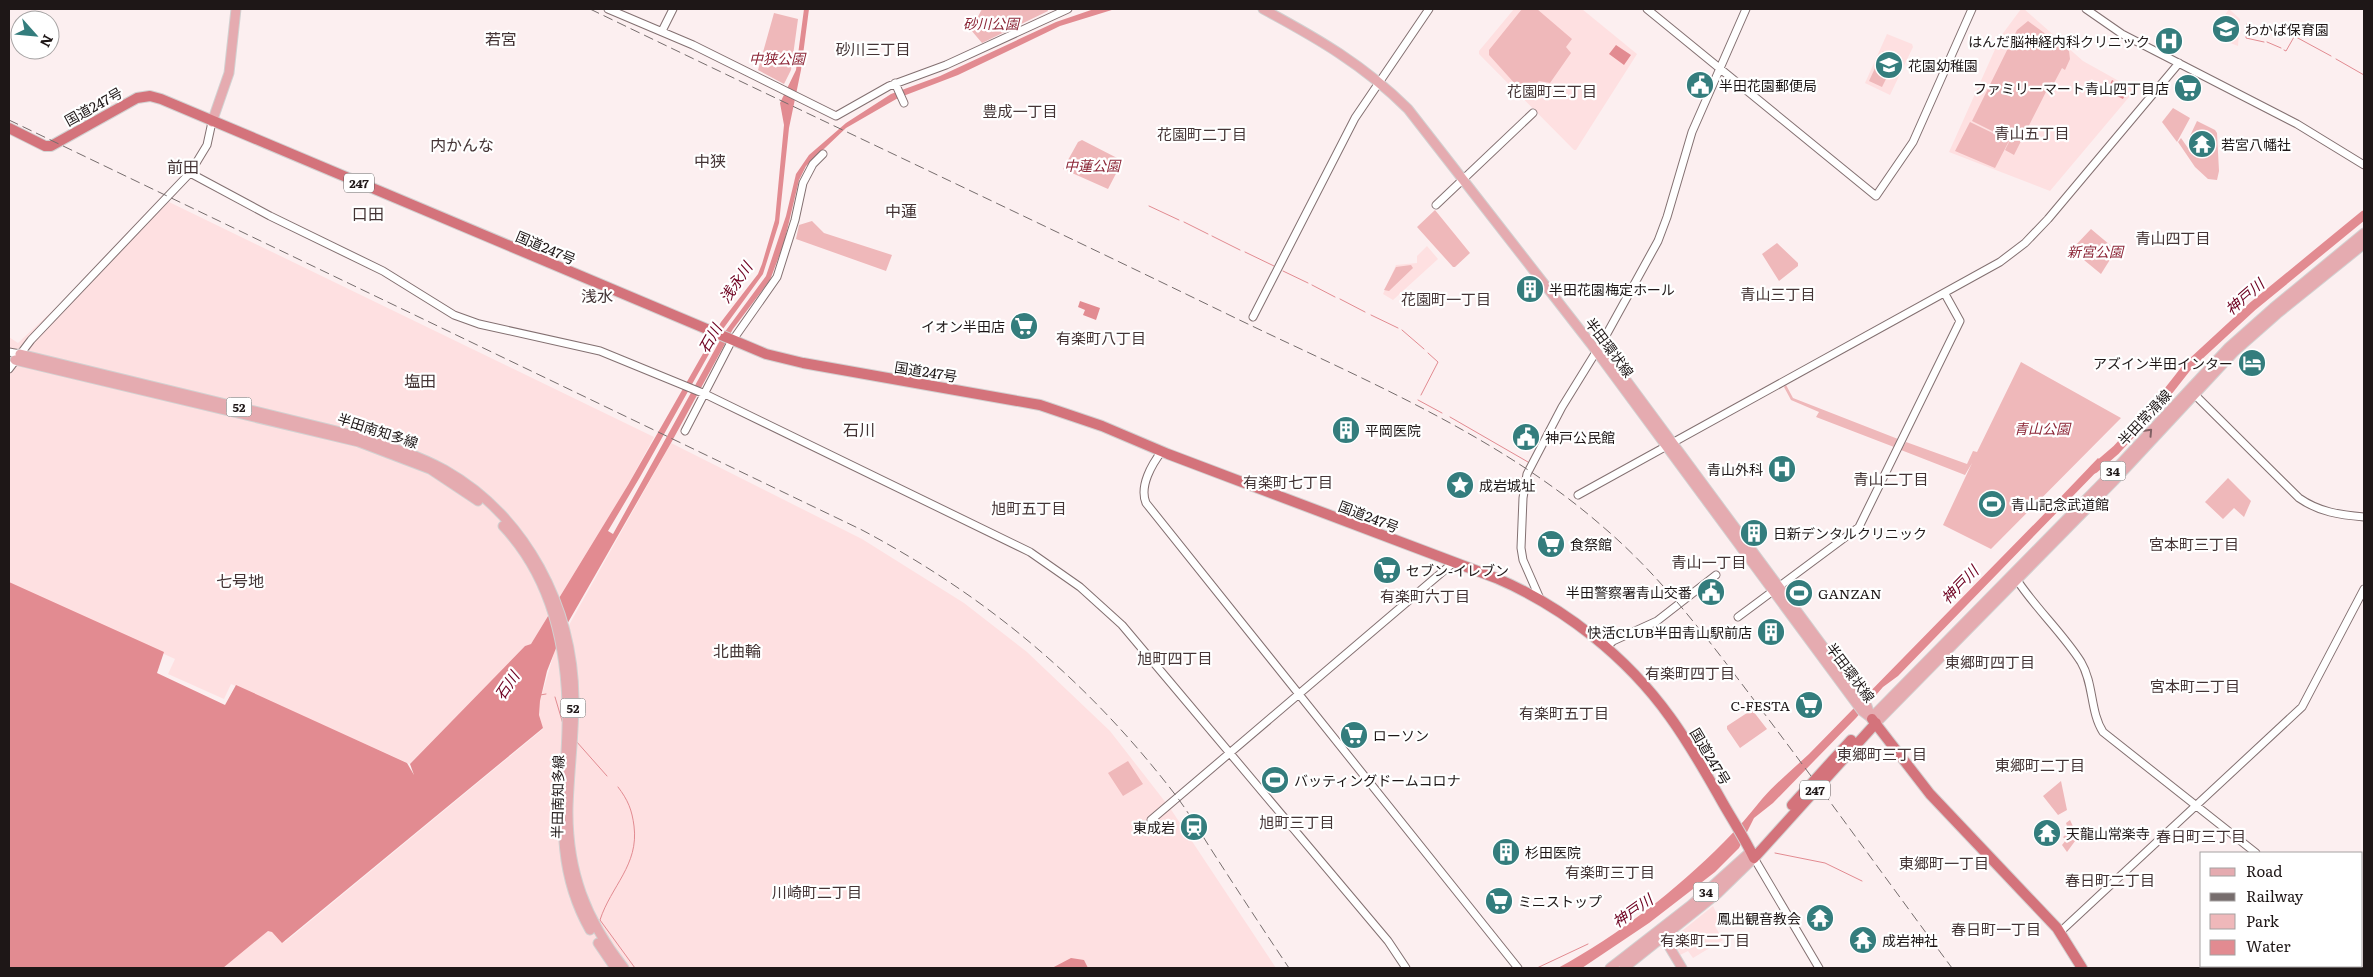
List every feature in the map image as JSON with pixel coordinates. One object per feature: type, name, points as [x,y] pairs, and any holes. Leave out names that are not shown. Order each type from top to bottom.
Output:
[{"type":"highway","name":"国道247号","points":[[9,128],[45,146],[51,146],[136,98],[150,96],[766,354],[803,363],[1040,405],[1102,426],[1162,451],[1508,583],[1541,601],[1578,626],[1606,648],[1639,680],[1690,745],[1750,850]]},
{"type":"highway","name":"247","points":[[1750,850],[1873,721]]},
{"type":"highway","points":[[1873,721],[1930,794],[1983,852],[2046,915],[2060,932],[2082,968]]},
{"type":"main road","points":[[212,122],[230,73],[236,9]]},
{"type":"main road","name":"半田環状線","points":[[1263,9],[1352,60],[1381,79]]},
{"type":"main road","name":"半田環状線","points":[[1276,9],[1356,56],[1411,105],[1598,348],[1873,721]]},
{"type":"main road","name":"半田常滑線","points":[[1873,721],[2014,576],[2114,481],[2250,327],[2364,233]]},
{"type":"main road","name":"半田常滑線","points":[[2192,391],[2255,332],[2364,244]]},
{"type":"main road","name":"半田南知多線","points":[[15,358],[359,442],[451,478],[497,510],[520,536],[553,593],[567,636],[574,699],[568,809],[570,850],[577,882],[592,921],[624,968]]},
{"type":"main road","name":"半田南知多線","points":[[451,478],[508,531],[528,558],[555,614],[562,642],[567,684],[562,832],[565,865],[584,918],[615,968]]},
{"type":"main road","name":"34","points":[[1610,968],[1717,894],[1750,850]]},
{"type":"main road","points":[[1661,934],[1682,968]]},
{"type":"main road","name":"34","points":[[1624,968],[1661,934]]},
{"type":"street","points":[[608,9],[662,31],[785,89],[836,116],[896,86],[1068,9]]},
{"type":"street","points":[[662,31],[673,9]]},
{"type":"street","points":[[1253,317],[1355,118],[1430,9]]},
{"type":"street","points":[[1647,9],[1876,196],[1913,142],[1972,9]]},
{"type":"street","points":[[1541,601],[1523,560],[1521,548],[1524,487],[1527,474],[1553,424],[1658,241],[1692,132],[1746,9]]},
{"type":"street","points":[[2086,9],[2122,34],[2297,124],[2364,165]]},
{"type":"street","points":[[1578,495],[1946,294],[2000,262],[2037,231],[2179,63]]},
{"type":"street","points":[[896,86],[904,103]]},
{"type":"street","points":[[1436,205],[1467,178],[1533,113]]},
{"type":"street","points":[[9,369],[15,358],[190,173],[207,146],[212,122]]},
{"type":"street","points":[[685,431],[731,340],[776,277],[795,220],[803,183],[813,164],[823,154]]},
{"type":"street","points":[[190,173],[270,216],[383,271],[454,315],[479,324],[600,351],[684,384],[1030,552],[1064,574],[1094,598],[1122,626],[1388,941],[1406,968]]},
{"type":"street","points":[[1738,617],[1859,527],[1960,322],[1946,294]]},
{"type":"street","points":[[9,352],[15,358]]},
{"type":"street","points":[[2192,391],[2298,498],[2317,509],[2364,517]]},
{"type":"street","points":[[1162,451],[1145,482],[1143,498],[1146,503],[1518,968]]},
{"type":"street","points":[[1152,820],[1231,755],[1454,562]]},
{"type":"street","points":[[1606,648],[1613,642],[1657,621],[1716,575]]},
{"type":"street","points":[[2014,576],[2081,663],[2092,691],[2098,725],[2103,732],[2194,806],[2255,852]]},
{"type":"street","points":[[2060,932],[2302,707],[2364,589]]},
{"type":"street","points":[[1750,850],[1819,968]]},
{"type":"shaded area","points":[[1514,9],[1582,9],[1637,54],[1576,150],[1479,54],[1479,51]]},
{"type":"shaded area","points":[[2021,9],[2024,9],[2083,61],[2135,90],[2050,191],[1949,152],[2001,36]]},
{"type":"shaded area","name":"わかば保育園","points":[[2229,9],[2240,19],[2238,46],[2225,41],[2214,31]]},
{"type":"shaded area","name":"花園幼稚園","points":[[1887,34],[1912,44],[1913,47],[1890,95],[1865,83]]},
{"type":"shaded area","points":[[169,202],[654,437],[628,485],[531,644],[525,646],[410,764],[231,684],[224,699],[168,674],[175,659],[9,584],[9,337],[18,343]]},
{"type":"shaded area","points":[[1427,246],[1438,259],[1393,300],[1383,294],[1396,265],[1417,263],[1417,256]]},
{"type":"shaded area","points":[[671,443],[862,539],[964,603],[1027,652],[1110,731],[1170,808],[1276,968],[222,968],[272,927],[285,942],[543,729],[539,715],[540,701],[555,650]]},
{"type":"shaded area","points":[[1713,906],[1721,922],[1715,926],[1723,940],[1693,958],[1688,951],[1680,955],[1673,944],[1677,935]]},
{"type":"green space","name":"砂川公園","points":[[982,9],[1047,9],[1048,11],[982,43],[971,30]]},
{"type":"green space","points":[[1522,9],[1537,9],[1572,39],[1566,47],[1571,53],[1550,83],[1539,81],[1534,85],[1532,93],[1527,97],[1489,55],[1489,50]]},
{"type":"green space","name":"中狭公園","points":[[774,13],[798,19],[791,70],[784,84],[758,70]]},
{"type":"green space","points":[[2028,21],[2069,51],[2070,59],[2065,70],[2062,68],[2054,83],[2051,82],[2014,155],[2005,150],[2010,140],[1972,121],[2017,30]]},
{"type":"green space","points":[[1883,51],[1897,57],[1882,87],[1869,81]]},
{"type":"green space","points":[[2173,108],[2190,118],[2177,142],[2162,122]]},
{"type":"green space","points":[[2197,121],[2215,130],[2217,133],[2219,171],[2217,180],[2208,179],[2195,167],[2178,142],[2181,138],[2190,151],[2189,138]]},
{"type":"green space","points":[[1970,122],[2009,141],[1995,168],[1955,151]]},
{"type":"green space","name":"中蓮公園","points":[[1082,140],[1121,160],[1122,162],[1108,189],[1063,169],[1078,142]]},
{"type":"green space","points":[[1435,210],[1470,253],[1455,267],[1417,227]]},
{"type":"green space","points":[[812,221],[824,233],[892,255],[886,271],[796,239],[799,225]]},
{"type":"green space","name":"新宮公園","points":[[2091,229],[2116,250],[2101,274],[2073,251],[2073,248]]},
{"type":"green space","points":[[1777,243],[1798,263],[1798,266],[1779,281],[1762,254]]},
{"type":"green space","points":[[1411,265],[1413,268],[1389,291],[1384,290],[1396,267]]},
{"type":"green space","name":"青山公園","points":[[2021,362],[2121,418],[1991,549],[1943,525],[1972,463],[1965,475],[1901,450],[1906,442],[1967,464],[1973,451],[1977,452]]},
{"type":"green space","points":[[1786,385],[1793,398],[1898,439],[1894,447],[1816,417],[1819,412],[1791,400],[1784,387]]},
{"type":"green space","points":[[2228,478],[2251,501],[2244,517],[2234,508],[2223,519],[2205,502]]},
{"type":"green space","points":[[1753,711],[1767,729],[1740,748],[1727,729],[1727,726]]},
{"type":"green space","points":[[1128,761],[1143,784],[1123,796],[1108,773]]},
{"type":"green space","points":[[2061,781],[2067,810],[2058,815],[2043,796]]},
{"type":"green space","points":[[2070,820],[2078,837],[2067,852],[2062,845],[2066,840],[2063,837],[2069,832],[2066,823]]},
{"type":"water","points":[[804,9],[809,9],[801,70],[789,128],[779,223],[763,274],[723,329],[608,531],[613,534],[724,333],[766,276],[786,216],[796,174],[809,155],[846,123],[891,94],[940,76],[1056,22],[1094,9],[1115,9],[1060,26],[958,75],[898,98],[846,128],[806,166],[799,180],[784,243],[770,280],[733,329],[671,443],[562,633],[547,671],[540,701],[539,715],[543,728],[282,943],[272,932],[268,931],[223,968],[9,968],[9,582],[164,652],[157,673],[225,705],[236,685],[407,763],[414,775],[410,764],[525,646],[531,644],[628,485],[721,322],[758,274],[775,220],[784,125],[780,103],[796,70]]},
{"type":"water","points":[[1616,45],[1631,55],[1624,65],[1609,54]]},
{"type":"water","points":[[2112,80],[2128,89],[2123,99],[2107,91]]},
{"type":"water","points":[[1080,301],[1100,308],[1096,320],[1083,315],[1085,310],[1078,307]]},
{"type":"water","points":[[2098,458],[2104,464],[1898,676],[1883,687],[1856,718],[1773,803],[1754,818],[1739,848],[1715,872],[1649,923],[1582,968],[1558,968],[1624,927],[1686,878],[1734,831],[1773,787],[1809,754],[2052,506],[2050,503],[2054,504]]},
{"type":"water","points":[[1071,958],[1084,960],[1088,968],[1052,968]]},
{"type":"waterway","points":[[2247,24],[2246,38],[2264,42]]},
{"type":"waterway","points":[[2284,50],[2286,51],[2294,37],[2296,37],[2331,56]]},
{"type":"waterway","points":[[2267,42],[2281,48]]},
{"type":"waterway","points":[[2336,59],[2364,75]]},
{"type":"waterway","points":[[1149,206],[1179,220]]},
{"type":"waterway","name":"神戸川","points":[[2094,469],[2116,450],[2155,408],[2188,366],[2253,306],[2364,215]]},
{"type":"waterway","points":[[1184,222],[1208,234]]},
{"type":"waterway","points":[[1212,236],[1240,250]]},
{"type":"waterway","points":[[1245,252],[1274,266]]},
{"type":"waterway","points":[[1283,271],[1308,283]]},
{"type":"waterway","points":[[1312,285],[1335,297]]},
{"type":"waterway","points":[[1340,299],[1365,312]]},
{"type":"waterway","points":[[1371,315],[1398,328]]},
{"type":"waterway","points":[[1402,330],[1424,349]]},
{"type":"waterway","points":[[1421,395],[1438,362],[1428,353]]},
{"type":"waterway","points":[[1418,400],[1442,413]]},
{"type":"waterway","points":[[1450,417],[1528,462]]},
{"type":"waterway","points":[[540,695],[546,694]]},
{"type":"waterway","points":[[555,697],[563,724]]},
{"type":"waterway","points":[[576,741],[607,776]]},
{"type":"waterway","points":[[618,787],[631,810],[634,840],[628,864],[600,920],[635,968]]},
{"type":"waterway","points":[[1775,853],[1825,863],[1862,881]]},
{"type":"waterway","points":[[1537,968],[1588,944]]},
{"type":"railway","points":[[590,9],[1371,382],[1468,433],[1515,461],[1560,492],[1624,545],[1682,608],[1779,733],[1952,968]]},
{"type":"railway","points":[[9,120],[862,530],[952,584],[994,614],[1072,680],[1144,756],[1182,804],[1289,968]]},
{"type":"place","name":"わかば保育園","points":[[2226,29]]},
{"type":"place","name":"はんだ脳神経内科クリニック","points":[[2169,41]]},
{"type":"place","name":"花園幼稚園","points":[[1889,65]]},
{"type":"place","name":"半田花園郵便局","points":[[1700,85]]},
{"type":"place","name":"ファミリーマート青山四丁目店","points":[[2188,88]]},
{"type":"place","name":"若宮八幡社","points":[[2202,144]]},
{"type":"place","name":"半田花園梅定ホール","points":[[1530,289]]},
{"type":"place","name":"イオン半田店","points":[[1024,326]]},
{"type":"place","name":"アズイン半田インター","points":[[2252,363]]},
{"type":"place","name":"平岡医院","points":[[1346,430]]},
{"type":"place","name":"神戸公民館","points":[[1526,437]]},
{"type":"place","name":"青山外科","points":[[1782,469]]},
{"type":"place","name":"成岩城址","points":[[1460,485]]},
{"type":"place","name":"青山記念武道館","points":[[1992,504]]},
{"type":"place","name":"日新デンタルクリニック","points":[[1754,533]]},
{"type":"place","name":"食祭館","points":[[1551,544]]},
{"type":"place","name":"セブン-イレブン","points":[[1387,570]]},
{"type":"place","name":"半田警察署青山交番","points":[[1711,592]]},
{"type":"place","name":"GANZAN","points":[[1799,593]]},
{"type":"place","name":"快活CLUB半田青山駅前店","points":[[1771,632]]},
{"type":"place","name":"C-FESTA","points":[[1809,705]]},
{"type":"place","name":"ローソン","points":[[1354,735]]},
{"type":"place","name":"バッティングドームコロナ","points":[[1275,780]]},
{"type":"place","name":"東成岩","points":[[1194,827]]},
{"type":"place","name":"天龍山常楽寺","points":[[2047,833]]},
{"type":"place","name":"杉田医院","points":[[1506,852]]},
{"type":"place","name":"ミニストップ","points":[[1499,901]]},
{"type":"place","name":"鳳出観音教会","points":[[1820,918]]},
{"type":"place","name":"成岩神社","points":[[1863,940]]},
{"type":"district","name":"若宮","points":[[501,38]]},
{"type":"district","name":"砂川三丁目","points":[[873,48]]},
{"type":"district","name":"花園町三丁目","points":[[1552,90]]},
{"type":"district","name":"豊成一丁目","points":[[1020,110]]},
{"type":"district","name":"青山五丁目","points":[[2032,132]]},
{"type":"district","name":"花園町二丁目","points":[[1202,133]]},
{"type":"district","name":"内かんな","points":[[462,144]]},
{"type":"district","name":"中狭","points":[[710,160]]},
{"type":"district","name":"前田","points":[[183,166]]},
{"type":"district","name":"中蓮","points":[[901,210]]},
{"type":"district","name":"口田","points":[[368,213]]},
{"type":"district","name":"青山四丁目","points":[[2173,237]]},
{"type":"district","name":"青山三丁目","points":[[1778,293]]},
{"type":"district","name":"浅水","points":[[597,295]]},
{"type":"district","name":"花園町一丁目","points":[[1446,298]]},
{"type":"district","name":"有楽町八丁目","points":[[1101,337]]},
{"type":"district","name":"塩田","points":[[420,380]]},
{"type":"district","name":"石川","points":[[859,429]]},
{"type":"district","name":"青山二丁目","points":[[1891,478]]},
{"type":"district","name":"有楽町七丁目","points":[[1288,481]]},
{"type":"district","name":"旭町五丁目","points":[[1029,507]]},
{"type":"district","name":"宮本町三丁目","points":[[2194,543]]},
{"type":"district","name":"青山一丁目","points":[[1709,561]]},
{"type":"district","name":"七号地","points":[[240,580]]},
{"type":"district","name":"有楽町六丁目","points":[[1425,595]]},
{"type":"district","name":"北曲輪","points":[[737,650]]},
{"type":"district","name":"旭町四丁目","points":[[1175,657]]},
{"type":"district","name":"東郷町四丁目","points":[[1990,661]]},
{"type":"district","name":"有楽町四丁目","points":[[1690,672]]},
{"type":"district","name":"宮本町二丁目","points":[[2195,685]]},
{"type":"district","name":"有楽町五丁目","points":[[1564,712]]},
{"type":"district","name":"東郷町三丁目","points":[[1882,753]]},
{"type":"district","name":"東郷町二丁目","points":[[2040,764]]},
{"type":"district","name":"旭町三丁目","points":[[1297,821]]},
{"type":"district","name":"春日町三丁目","points":[[2201,835]]},
{"type":"district","name":"東郷町一丁目","points":[[1944,862]]},
{"type":"district","name":"有楽町三丁目","points":[[1610,871]]},
{"type":"district","name":"春日町二丁目","points":[[2110,879]]},
{"type":"district","name":"川崎町二丁目","points":[[817,891]]},
{"type":"district","name":"春日町一丁目","points":[[1996,928]]},
{"type":"district","name":"有楽町二丁目","points":[[1705,939]]},
{"type":"water label","name":"浅永川","points":[[735,282]]}]
